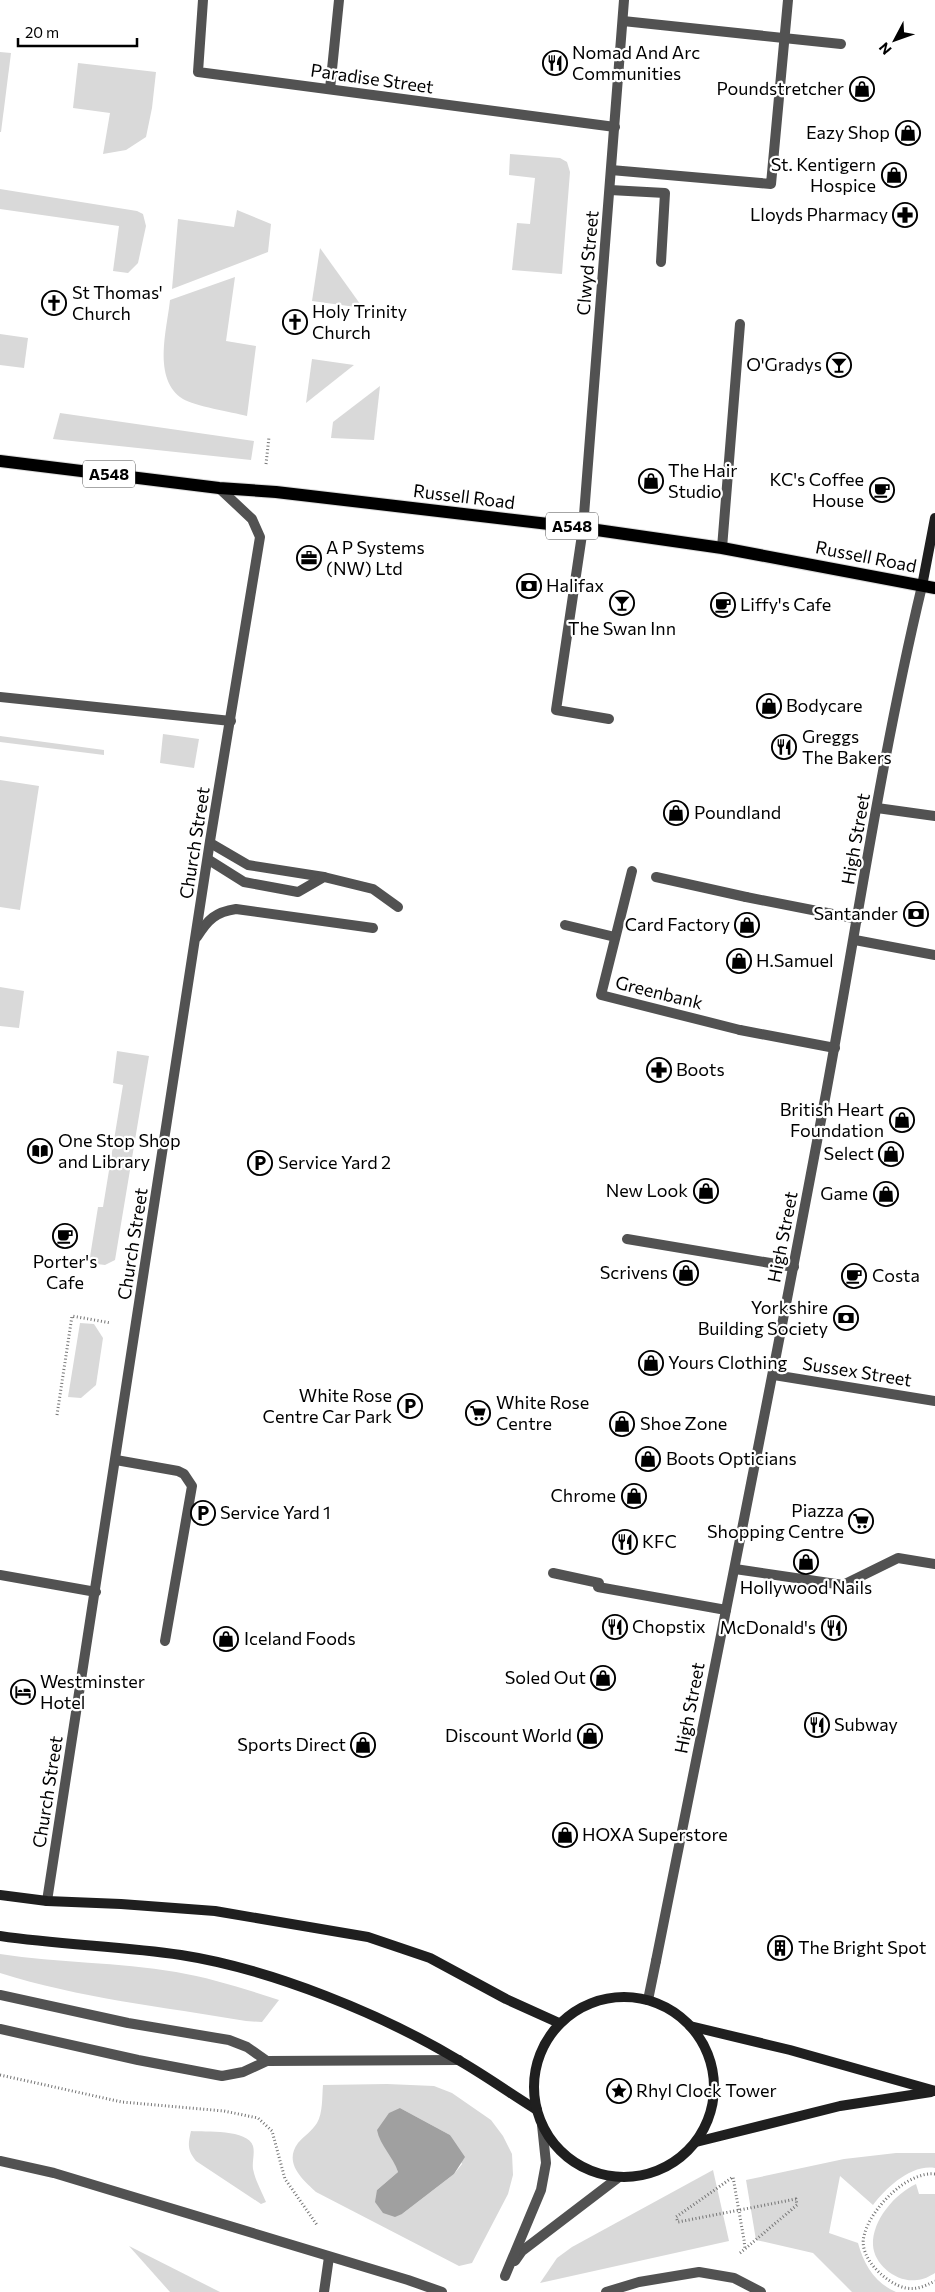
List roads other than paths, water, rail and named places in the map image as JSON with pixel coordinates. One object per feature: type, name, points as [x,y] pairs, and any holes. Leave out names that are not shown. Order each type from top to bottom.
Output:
[{"type":"main road","name":"Russell Road","points":[[0,461],[219,488],[276,492],[583,528],[722,548],[922,586]]},
{"type":"main road","name":"High Street","points":[[922,586],[935,518]]},
{"type":"main road","name":"A548","points":[[922,586],[935,588]]},
{"type":"main road","points":[[0,1894],[47,1901],[215,1911],[368,1936],[430,1958],[506,1999],[559,2024]]},
{"type":"main road","points":[[0,1936],[33,1941],[182,1955],[263,1974],[367,2012],[460,2060],[536,2110]]},
{"type":"main road","points":[[624,1996],[648,2000],[671,2010],[690,2026],[707,2052],[714,2083],[710,2114],[696,2142],[680,2157],[662,2169],[641,2175],[619,2177],[595,2173],[573,2162],[556,2145],[542,2125],[536,2110],[533,2088],[536,2064],[545,2042],[559,2024],[578,2009],[600,1999],[624,1996]]},
{"type":"main road","points":[[690,2026],[790,2050],[935,2091]]},
{"type":"main road","points":[[696,2142],[840,2106],[935,2091]]},
{"type":"street","name":"Paradise Street","points":[[203,0],[198,72],[614,127]]},
{"type":"street","points":[[330,89],[339,0]]},
{"type":"street","name":"Clwyd Street","points":[[609,719],[556,710],[583,528],[624,0]]},
{"type":"street","points":[[611,170],[771,184],[788,0]]},
{"type":"street","points":[[623,22],[841,44]]},
{"type":"street","points":[[610,190],[665,193],[661,262]]},
{"type":"street","points":[[722,548],[740,324]]},
{"type":"street","name":"Church Street","points":[[47,1901],[260,537],[252,519],[219,488]]},
{"type":"street","name":"High Street","points":[[648,2000],[774,1375],[855,940],[877,808],[910,637],[922,586]]},
{"type":"street","points":[[0,697],[231,721]]},
{"type":"street","points":[[877,808],[935,816]]},
{"type":"street","points":[[212,844],[248,865],[324,877],[373,889],[398,907]]},
{"type":"street","points":[[209,860],[244,882],[298,892],[324,877]]},
{"type":"street","name":"Greenbank","points":[[632,872],[601,995],[740,1030],[835,1048]]},
{"type":"street","points":[[656,877],[858,919]]},
{"type":"street","points":[[197,937],[212,917],[223,911],[236,909],[373,928]]},
{"type":"street","points":[[565,925],[615,937]]},
{"type":"street","points":[[855,940],[935,955]]},
{"type":"street","points":[[627,1239],[794,1267]]},
{"type":"street","name":"Sussex Street","points":[[774,1375],[935,1400]]},
{"type":"street","points":[[116,1460],[178,1471],[184,1474],[192,1486],[165,1641]]},
{"type":"street","points":[[735,1569],[843,1585],[898,1558],[935,1564]]},
{"type":"street","points":[[553,1573],[599,1582],[598,1587],[726,1610]]},
{"type":"street","points":[[0,1575],[96,1592]]},
{"type":"street","points":[[0,1995],[128,2022],[229,2040],[247,2047],[267,2060]]},
{"type":"street","points":[[0,2029],[138,2060],[222,2076],[243,2072],[267,2060],[460,2060]]},
{"type":"street","points":[[542,2125],[546,2162],[541,2190],[505,2276],[522,2251],[619,2177]]},
{"type":"street","points":[[0,2161],[54,2173],[408,2280],[442,2292]]},
{"type":"street","points":[[324,2292],[329,2256]]},
{"type":"street","points":[[606,2292],[638,2282],[699,2272],[734,2278],[761,2292]]},
{"type":"place","name":"Nomad And Arc Communities","points":[[555,63]]},
{"type":"place","name":"Poundstretcher","points":[[862,89]]},
{"type":"place","name":"Eazy Shop","points":[[908,133]]},
{"type":"place","name":"St. Kentigern Hospice","points":[[894,175]]},
{"type":"place","name":"Lloyds Pharmacy","points":[[905,215]]},
{"type":"place","name":"St Thomas' Church","points":[[54,303]]},
{"type":"place","name":"Holy Trinity Church","points":[[295,322]]},
{"type":"place","name":"O'Gradys","points":[[839,365]]},
{"type":"place","name":"The Hair Studio","points":[[651,481]]},
{"type":"place","name":"KC's Coffee House","points":[[882,490]]},
{"type":"place","name":"A P Systems (NW) Ltd","points":[[309,558]]},
{"type":"place","name":"Halifax","points":[[529,586]]},
{"type":"place","name":"The Swan Inn","points":[[622,603]]},
{"type":"place","name":"Liffy's Cafe","points":[[723,605]]},
{"type":"place","name":"Bodycare","points":[[769,706]]},
{"type":"place","name":"Greggs The Bakers","points":[[784,747]]},
{"type":"place","name":"Poundland","points":[[676,813]]},
{"type":"place","name":"Santander","points":[[916,914]]},
{"type":"place","name":"Card Factory","points":[[747,925]]},
{"type":"place","name":"H.Samuel","points":[[739,961]]},
{"type":"place","name":"Boots","points":[[659,1070]]},
{"type":"place","name":"British Heart Foundation","points":[[902,1120]]},
{"type":"place","name":"One Stop Shop and Library","points":[[40,1151]]},
{"type":"place","name":"Select","points":[[891,1154]]},
{"type":"place","name":"Service Yard 2","points":[[260,1163]]},
{"type":"place","name":"New Look","points":[[706,1191]]},
{"type":"place","name":"Game","points":[[886,1194]]},
{"type":"place","name":"Porter's Cafe","points":[[65,1236]]},
{"type":"place","name":"Scrivens","points":[[686,1273]]},
{"type":"place","name":"Costa","points":[[854,1276]]},
{"type":"place","name":"Yorkshire Building Society","points":[[846,1318]]},
{"type":"place","name":"Yours Clothing","points":[[651,1363]]},
{"type":"place","name":"White Rose Centre Car Park","points":[[410,1406]]},
{"type":"place","name":"White Rose Centre","points":[[478,1413]]},
{"type":"place","name":"Shoe Zone","points":[[622,1424]]},
{"type":"place","name":"Boots Opticians","points":[[648,1459]]},
{"type":"place","name":"Chrome","points":[[634,1496]]},
{"type":"place","name":"Service Yard 1","points":[[203,1513]]},
{"type":"place","name":"Piazza Shopping Centre","points":[[861,1521]]},
{"type":"place","name":"KFC","points":[[625,1542]]},
{"type":"place","name":"Hollywood Nails","points":[[806,1562]]},
{"type":"place","name":"Chopstix","points":[[615,1627]]},
{"type":"place","name":"McDonald's","points":[[834,1628]]},
{"type":"place","name":"Iceland Foods","points":[[226,1639]]},
{"type":"place","name":"Soled Out","points":[[603,1678]]},
{"type":"place","name":"Westminster Hotel","points":[[23,1692]]},
{"type":"place","name":"Subway","points":[[817,1725]]},
{"type":"place","name":"Discount World","points":[[590,1736]]},
{"type":"place","name":"Sports Direct","points":[[363,1745]]},
{"type":"place","name":"HOXA Superstore","points":[[565,1835]]},
{"type":"place","name":"The Bright Spot","points":[[780,1948]]},
{"type":"place","name":"Rhyl Clock Tower","points":[[619,2091]]}]
